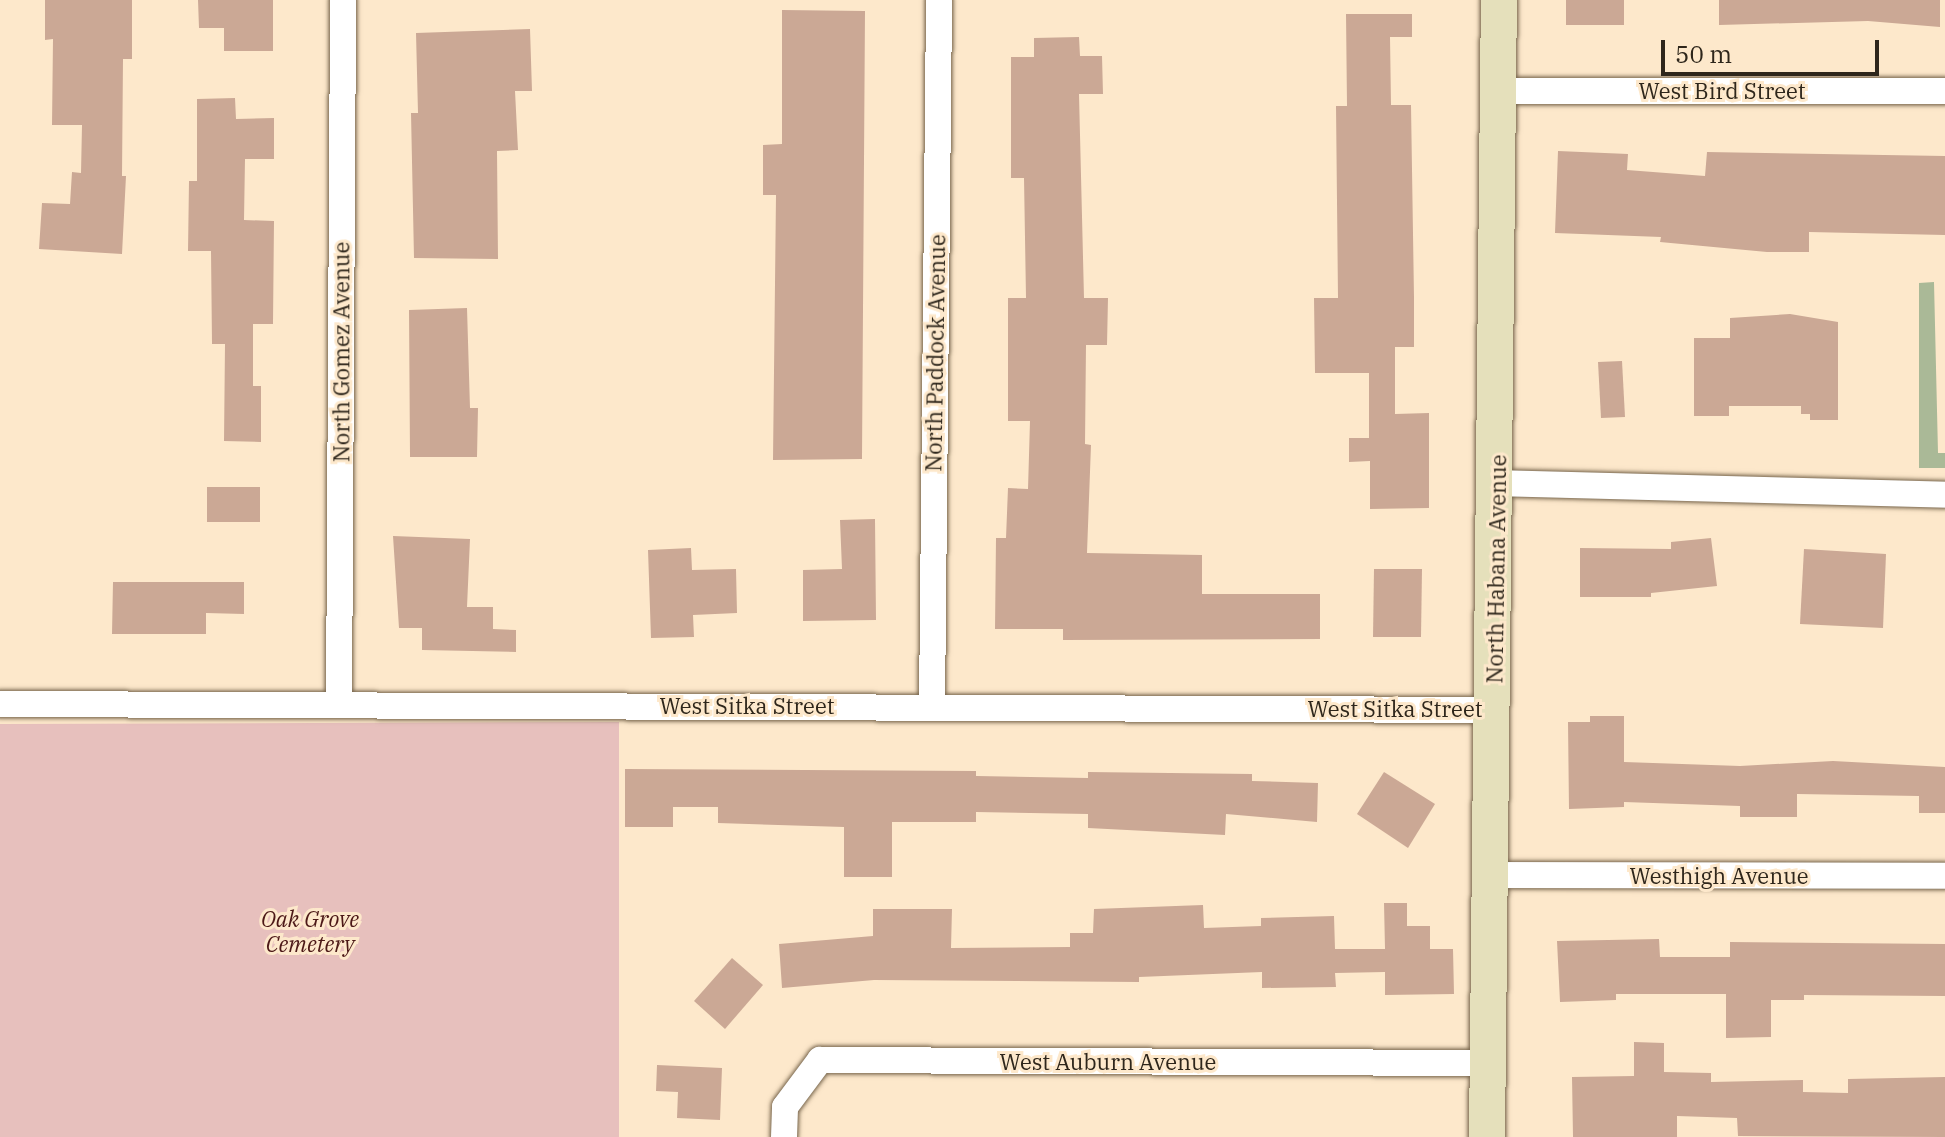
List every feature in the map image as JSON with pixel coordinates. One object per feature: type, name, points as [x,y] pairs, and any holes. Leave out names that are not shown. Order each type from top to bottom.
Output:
[{"type":"street","name":"North Gomez Avenue","points":[[339,705],[343,0]]},
{"type":"street","name":"North Paddock Avenue","points":[[932,707],[939,0]]},
{"type":"street","name":"North Habana Avenue","points":[[1487,1137],[1485,1063],[1493,875],[1499,0]]},
{"type":"street","name":"West Bird Street","points":[[1498,91],[1945,91]]},
{"type":"street","points":[[1497,483],[1945,495]]},
{"type":"street","name":"West Sitka Street","points":[[0,704],[1493,710]]},
{"type":"street","name":"Westhigh Avenue","points":[[1493,875],[1945,876]]},
{"type":"street","name":"West Auburn Avenue","points":[[784,1137],[785,1107],[820,1060],[1485,1063]]},
{"type":"green space","name":"Oak Grove Cemetery","points":[[619,722],[619,1137],[0,1137],[0,724]]},
{"type":"shaded area","points":[[1934,282],[1938,453],[1945,453],[1945,468],[1919,468],[1919,283]]},
{"type":"building","points":[[45,0],[132,0],[132,59],[123,59],[122,176],[126,176],[122,254],[39,249],[42,203],[70,204],[72,172],[81,173],[82,125],[52,125],[53,39],[45,40]]},
{"type":"building","points":[[198,0],[273,0],[273,51],[224,51],[224,28],[199,28]]},
{"type":"building","points":[[1566,0],[1624,0],[1624,25],[1566,25]]},
{"type":"building","points":[[1719,0],[1940,0],[1940,27],[1868,21],[1719,25]]},
{"type":"building","points":[[782,10],[865,11],[862,459],[773,460],[776,195],[763,195],[763,145],[782,144]]},
{"type":"building","points":[[1346,14],[1412,14],[1412,37],[1390,37],[1391,105],[1411,105],[1414,298],[1414,347],[1395,347],[1395,414],[1429,413],[1429,508],[1370,509],[1370,461],[1349,462],[1349,438],[1369,438],[1369,373],[1315,373],[1314,298],[1338,298],[1336,106],[1347,106]]},
{"type":"building","points":[[530,29],[532,91],[515,91],[518,150],[497,151],[498,259],[414,258],[411,113],[418,113],[416,33]]},
{"type":"building","points":[[1079,37],[1080,56],[1102,56],[1103,94],[1079,94],[1084,298],[1108,298],[1107,345],[1086,345],[1085,444],[1091,445],[1087,553],[1202,555],[1202,594],[1320,594],[1320,639],[1063,640],[1063,629],[995,629],[996,538],[1006,538],[1008,488],[1028,489],[1030,421],[1008,421],[1008,298],[1026,298],[1024,178],[1011,178],[1011,57],[1034,57],[1034,38]]},
{"type":"building","points":[[235,98],[236,119],[274,118],[274,159],[245,159],[244,220],[274,221],[273,324],[253,324],[253,386],[261,386],[261,442],[224,441],[225,344],[212,344],[211,251],[188,251],[189,181],[197,181],[197,99]]},
{"type":"building","points":[[1558,151],[1628,154],[1627,170],[1705,176],[1707,152],[1945,156],[1945,235],[1809,232],[1809,252],[1767,252],[1660,242],[1661,237],[1555,233]]},
{"type":"building","points":[[467,308],[470,408],[478,408],[477,457],[410,457],[409,310]]},
{"type":"building","points":[[1790,314],[1838,322],[1838,420],[1810,420],[1810,414],[1801,414],[1801,406],[1729,406],[1729,416],[1694,416],[1694,338],[1730,338],[1730,318]]},
{"type":"building","points":[[1622,361],[1625,417],[1601,418],[1598,362]]},
{"type":"building","points":[[207,487],[260,487],[260,522],[207,522]]},
{"type":"building","points":[[875,519],[876,620],[803,621],[803,570],[842,569],[840,520]]},
{"type":"building","points":[[393,536],[470,539],[467,607],[493,607],[493,629],[516,630],[516,652],[422,650],[422,628],[399,628]]},
{"type":"building","points":[[1711,538],[1717,586],[1651,593],[1651,597],[1580,597],[1580,548],[1671,549],[1671,542]]},
{"type":"building","points":[[691,548],[692,570],[736,569],[737,613],[693,615],[694,637],[651,638],[648,550]]},
{"type":"building","points":[[1804,549],[1886,554],[1883,628],[1800,624]]},
{"type":"building","points":[[1374,569],[1422,569],[1421,637],[1373,637]]},
{"type":"building","points":[[113,582],[244,582],[244,614],[206,613],[206,634],[112,634]]},
{"type":"building","points":[[1590,716],[1624,716],[1624,762],[1740,766],[1833,761],[1945,767],[1945,813],[1919,813],[1919,796],[1797,794],[1797,817],[1740,817],[1740,806],[1624,802],[1624,807],[1569,809],[1568,722],[1590,722]]},
{"type":"building","points":[[625,769],[976,771],[976,776],[1088,778],[1088,772],[1252,774],[1252,781],[1318,783],[1317,822],[1226,814],[1225,835],[1088,828],[1088,814],[976,812],[976,822],[892,822],[892,877],[844,877],[844,827],[718,823],[718,807],[673,807],[673,827],[625,827]]},
{"type":"building","points":[[1384,772],[1435,804],[1408,848],[1357,814]]},
{"type":"building","points":[[1384,903],[1407,903],[1407,926],[1430,926],[1430,949],[1453,949],[1454,994],[1385,995],[1385,972],[1335,973],[1336,987],[1262,988],[1262,972],[1139,977],[1139,982],[874,980],[782,988],[779,944],[873,936],[873,909],[952,909],[951,948],[1070,947],[1070,933],[1093,933],[1094,909],[1203,905],[1204,928],[1261,926],[1261,918],[1334,916],[1335,949],[1385,949]]},
{"type":"building","points":[[1659,939],[1660,957],[1730,957],[1730,942],[1945,944],[1945,996],[1804,995],[1804,1000],[1771,1000],[1771,1037],[1726,1038],[1726,994],[1616,994],[1616,1000],[1560,1002],[1557,941]]},
{"type":"building","points":[[732,958],[763,985],[725,1029],[694,1001]]},
{"type":"building","points":[[1634,1042],[1664,1043],[1664,1072],[1711,1073],[1711,1082],[1803,1080],[1803,1092],[1848,1093],[1848,1079],[1945,1077],[1945,1137],[1738,1136],[1737,1118],[1677,1116],[1677,1137],[1573,1137],[1572,1077],[1634,1076]]},
{"type":"building","points":[[657,1065],[722,1068],[720,1120],[677,1118],[678,1092],[656,1091]]}]
